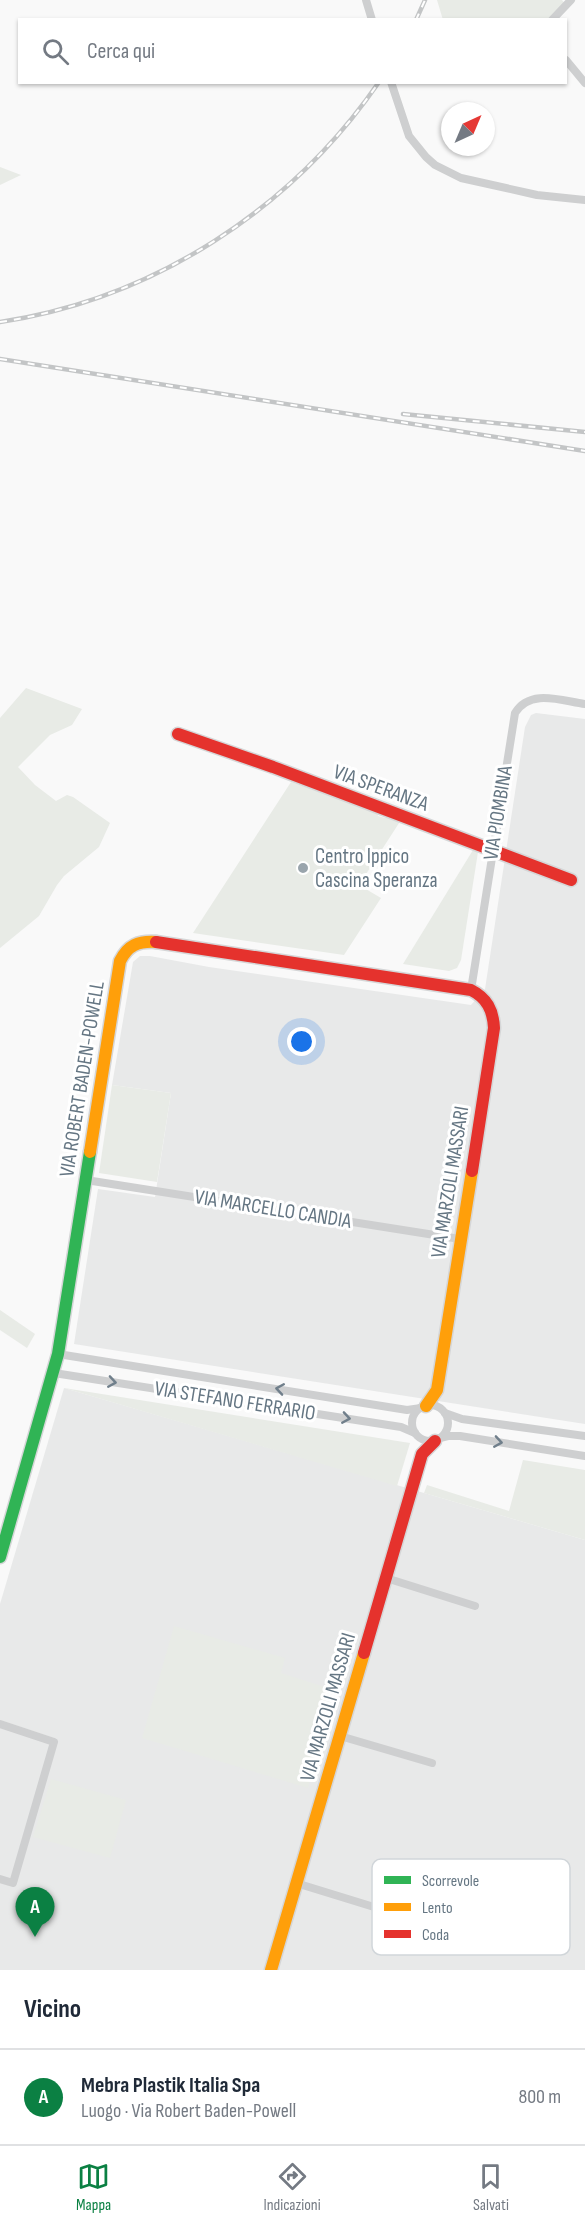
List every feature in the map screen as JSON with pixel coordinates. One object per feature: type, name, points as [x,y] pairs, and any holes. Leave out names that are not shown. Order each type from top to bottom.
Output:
[{"type":"street","points":[[366,0],[371,18]]},
{"type":"street","points":[[554,18],[572,0]]},
{"type":"street","points":[[567,61],[585,83]]},
{"type":"street","points":[[392,84],[409,136],[426,158],[441,169],[461,178],[503,188],[537,195],[585,200]]},
{"type":"street","name":"VIA PIOMBINA","points":[[471,990],[516,711],[523,703],[535,698],[585,704]]},
{"type":"street","name":"VIA SPERANZA","points":[[178,734],[493,849],[571,880]]},
{"type":"street","name":"VIA ROBERT BADEN-POWELL","points":[[0,1557],[58,1354],[119,964],[124,951],[136,943],[147,940],[471,990]]},
{"type":"street","name":"VIA MARZOLI MASSARI","points":[[444,1412],[437,1390],[494,1028],[492,1008],[488,1002],[471,990]]},
{"type":"street","name":"VIA MARCELLO CANDIA","points":[[86,1180],[460,1239]]},
{"type":"street","name":"VIA STEFANO FERRARIO","points":[[58,1354],[407,1410],[423,1407]]},
{"type":"street","name":"VIA STEFANO FERRARIO","points":[[54,1373],[400,1427],[410,1429],[417,1435]]},
{"type":"street","name":"VIA MARZOLI MASSARI","points":[[423,1407],[437,1390]]},
{"type":"street","points":[[585,1436],[462,1419],[437,1407],[423,1407],[412,1422],[417,1435],[429,1441],[448,1436],[460,1436],[585,1456]]},
{"type":"street","points":[[438,1440],[444,1435],[448,1424],[444,1412]]},
{"type":"street","name":"VIA MARZOLI MASSARI","points":[[271,1970],[422,1454],[417,1435]]},
{"type":"street","name":"VIA MARZOLI MASSARI","points":[[422,1454],[438,1440]]},
{"type":"street","points":[[386,1578],[475,1606]]},
{"type":"street","points":[[0,1724],[54,1742],[13,1883],[0,1879]]},
{"type":"street","points":[[340,1736],[432,1763]]},
{"type":"street","points":[[296,1883],[372,1906]]},
{"type":"shaded area","points":[[437,0],[562,0],[565,4],[549,18],[442,18]]},
{"type":"shaded area","points":[[0,167],[21,175],[0,185]]},
{"type":"shaded area","points":[[26,688],[82,709],[72,725],[50,735],[18,767],[35,785],[56,801],[67,795],[73,797],[110,823],[99,847],[64,876],[39,916],[0,948],[0,718]]},
{"type":"shaded area","points":[[536,713],[585,719],[585,1424],[74,1344],[98,1189],[155,1197],[171,1093],[112,1085],[133,962],[140,956],[150,956],[209,967],[471,1005],[485,989],[525,727],[531,715]]},
{"type":"shaded area","name":"Centro Ippico Cascina Speranza","points":[[291,782],[377,811],[378,816],[385,818],[390,816],[401,820],[359,885],[381,898],[344,955],[193,933]]},
{"type":"shaded area","points":[[473,850],[478,852],[461,960],[457,968],[449,971],[403,964]]},
{"type":"shaded area","points":[[112,1085],[171,1093],[157,1182],[99,1173]]},
{"type":"shaded area","points":[[0,1310],[35,1334],[27,1348],[0,1330]]},
{"type":"shaded area","points":[[64,1388],[585,1540],[585,1970],[0,1970],[0,1604]]},
{"type":"shaded area","points":[[64,1388],[410,1443],[397,1486]]},
{"type":"shaded area","points":[[523,1460],[585,1470],[585,1540],[424,1493],[427,1485],[509,1511]]},
{"type":"shaded area","points":[[174,1626],[285,1658],[281,1673],[337,1691],[308,1788],[142,1738]]},
{"type":"shaded area","points":[[51,1779],[126,1800],[110,1858],[33,1837]]},
{"type":"railway","points":[[417,18],[425,0]]},
{"type":"railway","points":[[0,322],[57,310],[111,293],[164,270],[214,241],[261,208],[304,170],[344,128],[377,84]]},
{"type":"railway","points":[[0,359],[585,451]]},
{"type":"railway","points":[[403,414],[585,432]]},
{"type":"traffic: fast","points":[[0,1557],[58,1354],[90,1152]]},
{"type":"traffic: slow","points":[[90,1152],[120,961],[126,951],[134,945],[156,942]]},
{"type":"traffic: slow","points":[[426,1406],[437,1390],[472,1171]]},
{"type":"traffic: slow","points":[[271,1970],[364,1653]]},
{"type":"traffic: jam","points":[[178,734],[273,767],[571,880]]},
{"type":"traffic: jam","points":[[156,942],[471,990],[477,993],[488,1005],[494,1028],[472,1171]]},
{"type":"traffic: jam","points":[[364,1653],[422,1454],[435,1441]]},
{"type":"place","name":"Centro Ippico Cascina Speranza","points":[[303,868]]},
{"type":"place","name":"Mebra Plastik Italia Spa","points":[[35,1937]]}]
